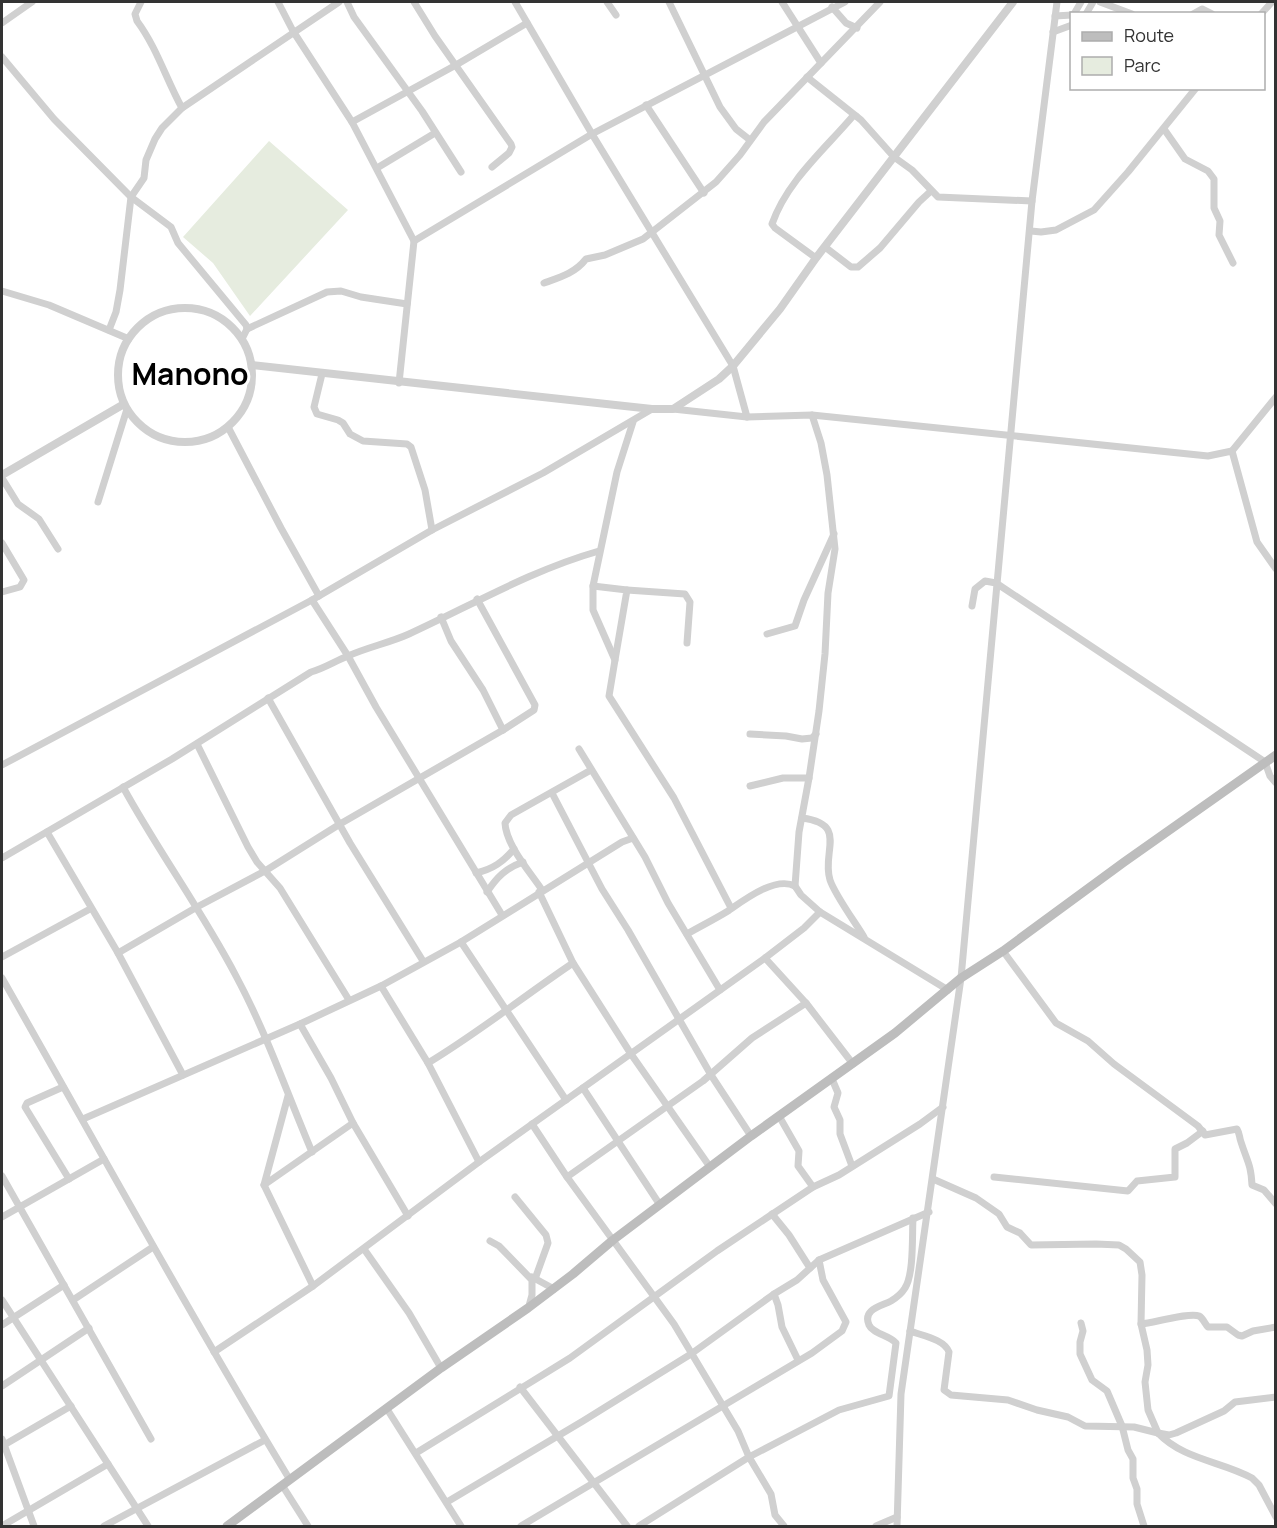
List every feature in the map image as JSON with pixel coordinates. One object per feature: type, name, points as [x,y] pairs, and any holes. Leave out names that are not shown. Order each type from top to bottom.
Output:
[{"type":"main road","points":[[227,1527],[441,1368],[554,1289],[613,1240],[778,1116],[895,1033],[962,978],[1003,951],[1275,755]]},
{"type":"street","points":[[2,23],[32,2]]},
{"type":"street","points":[[141,2],[135,14],[137,21],[160,59],[165,75],[182,108]]},
{"type":"street","points":[[278,2],[293,31],[352,122],[414,241],[399,383]]},
{"type":"street","points":[[109,330],[118,301],[131,197],[144,178],[146,160],[162,128],[182,108],[339,2]]},
{"type":"street","points":[[347,2],[354,17],[461,171]]},
{"type":"street","points":[[414,2],[512,147],[509,153],[492,167]]},
{"type":"street","points":[[515,2],[733,366],[747,417]]},
{"type":"street","points":[[607,2],[616,15]]},
{"type":"street","points":[[669,2],[720,107],[736,129],[750,140]]},
{"type":"street","points":[[782,2],[821,63]]},
{"type":"street","points":[[414,241],[592,134],[845,2]]},
{"type":"street","points":[[544,283],[571,273],[579,268],[586,259],[605,255],[643,239],[704,193],[730,167],[764,122],[880,2]]},
{"type":"street","points":[[673,410],[719,379],[733,366],[780,309],[816,258],[1013,2]]},
{"type":"street","points":[[897,1527],[901,1394],[962,978],[1032,201],[1057,2]]},
{"type":"street","points":[[1100,2],[1127,12]]},
{"type":"street","points":[[832,7],[846,23],[857,27]]},
{"type":"street","points":[[1055,16],[1070,14]]},
{"type":"street","points":[[352,122],[456,65],[527,22]]},
{"type":"street","points":[[1053,32],[1070,25]]},
{"type":"street","points":[[2,57],[54,119],[131,197],[171,227],[178,243],[246,325],[242,339]]},
{"type":"street","points":[[807,77],[856,116],[894,157],[912,170],[938,197],[1032,201]]},
{"type":"street","points":[[1031,231],[1056,230],[1094,210],[1121,181],[1194,90]]},
{"type":"street","points":[[646,105],[704,193]]},
{"type":"street","points":[[816,258],[772,224],[789,192],[809,164],[853,116],[856,116]]},
{"type":"street","points":[[1164,129],[1185,159],[1208,171],[1214,179],[1214,208],[1220,221],[1219,234],[1233,263]]},
{"type":"street","points":[[377,168],[435,133]]},
{"type":"street","points":[[825,247],[851,267],[858,267],[880,248],[931,191]]},
{"type":"street","points":[[2,291],[49,305],[129,339]]},
{"type":"street","points":[[246,329],[327,292],[341,291],[361,297],[407,304]]},
{"type":"street","points":[[186,308],[208,312],[227,322],[242,339],[252,365],[251,388],[243,410],[228,427],[208,439],[185,443],[162,439],[142,427],[126,406],[118,382],[120,359],[129,339],[144,322],[164,312],[186,308]]},
{"type":"street","points":[[252,365],[399,383],[652,409],[747,417],[812,415],[1208,456],[1232,451],[1275,397]]},
{"type":"street","points":[[322,374],[314,407],[317,414],[338,420],[343,423],[350,435],[363,441],[402,443],[411,447],[424,490],[432,530]]},
{"type":"street","points":[[58,549],[39,519],[18,504],[2,477],[126,406]]},
{"type":"street","points":[[98,502],[126,406]]},
{"type":"street","points":[[2,765],[316,598],[432,530],[543,473],[652,409]]},
{"type":"street","points":[[795,886],[795,862],[816,734],[825,654],[828,593],[836,549],[821,443],[812,415]]},
{"type":"street","points":[[615,660],[593,610],[593,586],[617,472],[633,422]]},
{"type":"street","points":[[228,427],[316,598],[376,707],[502,915]]},
{"type":"street","points":[[1232,451],[1257,542],[1275,568]]},
{"type":"street","points":[[767,634],[795,626],[804,600],[835,532]]},
{"type":"street","points":[[2,543],[24,580],[20,587],[2,592]]},
{"type":"street","points":[[2,858],[197,744],[311,672],[327,668],[348,656],[409,634],[477,599],[571,559],[599,551]]},
{"type":"street","points":[[972,606],[975,589],[985,581],[996,583],[1265,762],[1275,783]]},
{"type":"street","points":[[593,586],[685,594],[690,602],[687,643]]},
{"type":"street","points":[[627,590],[609,696],[674,798],[731,908]]},
{"type":"street","points":[[118,953],[197,907],[266,871],[340,824],[534,710],[536,705],[477,599]]},
{"type":"street","points":[[441,617],[451,641],[483,690],[503,730]]},
{"type":"street","points":[[268,698],[340,824],[423,961]]},
{"type":"street","points":[[750,734],[786,736],[802,740],[812,738],[816,734]]},
{"type":"street","points":[[197,744],[248,847],[294,909],[350,1000]]},
{"type":"street","points":[[579,749],[645,857],[668,903],[720,990]]},
{"type":"street","points":[[591,770],[511,815],[505,827],[514,849],[541,891],[573,963],[631,1054],[710,1167]]},
{"type":"street","points":[[750,786],[783,778],[809,778]]},
{"type":"street","points":[[123,787],[197,907],[237,978],[266,1039],[312,1152]]},
{"type":"street","points":[[552,793],[590,862],[602,889],[628,930],[678,1020],[751,1136]]},
{"type":"street","points":[[802,818],[816,820],[829,831],[831,847],[827,866],[831,883],[866,940]]},
{"type":"street","points":[[47,832],[90,909],[118,953],[183,1075]]},
{"type":"street","points":[[83,1119],[381,986],[461,942],[622,842],[633,838]]},
{"type":"street","points":[[476,873],[491,870],[506,859],[514,849]]},
{"type":"street","points":[[487,892],[498,876],[513,865],[524,862]]},
{"type":"street","points":[[687,934],[773,885],[788,883],[795,886],[801,895],[820,912],[948,990]]},
{"type":"street","points":[[2,957],[90,909]]},
{"type":"street","points":[[214,1352],[313,1286],[479,1162],[765,958],[804,928],[820,912]]},
{"type":"street","points":[[461,942],[566,1100]]},
{"type":"street","points":[[1003,951],[1056,1023],[1088,1041],[1098,1052],[1207,1136],[1239,1130],[1240,1141],[1250,1165],[1251,1185],[1264,1190],[1275,1204]]},
{"type":"street","points":[[765,958],[806,1003],[853,1064]]},
{"type":"street","points":[[428,1063],[466,1040],[573,963]]},
{"type":"street","points":[[2,978],[83,1119],[153,1248],[265,1440],[308,1527]]},
{"type":"street","points":[[381,986],[428,1063],[479,1162]]},
{"type":"street","points":[[567,1177],[711,1075],[752,1038],[806,1003]]},
{"type":"street","points":[[300,1024],[331,1078],[353,1123],[408,1216]]},
{"type":"street","points":[[832,1079],[838,1092],[834,1107],[840,1120],[840,1134],[852,1166]]},
{"type":"street","points":[[63,1087],[27,1103],[25,1107],[69,1179]]},
{"type":"street","points":[[583,1088],[660,1205]]},
{"type":"street","points":[[288,1095],[264,1185],[313,1286]]},
{"type":"street","points":[[416,1453],[570,1358],[772,1214],[813,1187],[839,1175],[943,1107]]},
{"type":"street","points":[[778,1116],[799,1151],[798,1166],[813,1187]]},
{"type":"street","points":[[264,1185],[353,1123]]},
{"type":"street","points":[[532,1125],[674,1324],[738,1431],[749,1457],[771,1494],[775,1515],[784,1527]]},
{"type":"street","points":[[994,1177],[1128,1191],[1137,1181],[1175,1178],[1175,1149],[1203,1131]]},
{"type":"street","points":[[2,1217],[104,1159]]},
{"type":"street","points":[[2,1176],[151,1439]]},
{"type":"street","points":[[933,1179],[976,1198],[999,1214],[1007,1227],[1020,1233],[1031,1245],[1119,1245],[1140,1262],[1142,1268],[1141,1324],[1148,1365],[1145,1382],[1148,1410],[1158,1433],[1180,1450],[1252,1478],[1259,1485],[1275,1517]]},
{"type":"street","points":[[515,1197],[546,1235],[548,1243],[532,1277],[533,1285],[528,1308]]},
{"type":"street","points":[[447,1502],[691,1354],[797,1280],[819,1260],[928,1212]]},
{"type":"street","points":[[772,1214],[789,1235],[810,1268]]},
{"type":"street","points":[[889,1396],[896,1343],[869,1325],[868,1315],[872,1309],[892,1301],[905,1288],[912,1252],[913,1218]]},
{"type":"street","points":[[490,1241],[499,1246],[532,1277],[554,1289]]},
{"type":"street","points":[[74,1300],[153,1248]]},
{"type":"street","points":[[364,1249],[409,1313],[441,1368]]},
{"type":"street","points":[[521,1527],[723,1407],[839,1333],[845,1325],[843,1316],[823,1280],[819,1260]]},
{"type":"street","points":[[2,1325],[64,1285]]},
{"type":"street","points":[[774,1294],[782,1327],[798,1360]]},
{"type":"street","points":[[2,1300],[148,1527]]},
{"type":"street","points":[[1141,1324],[1198,1316],[1208,1327],[1227,1327],[1242,1336],[1253,1331],[1275,1327]]},
{"type":"street","points":[[1081,1323],[1083,1331],[1080,1354],[1092,1380],[1107,1391],[1122,1426],[1126,1445],[1133,1459],[1137,1504],[1144,1527]]},
{"type":"street","points":[[2,1386],[89,1328]]},
{"type":"street","points":[[910,1331],[935,1340],[947,1348],[949,1352],[944,1390],[951,1395],[1008,1400],[1094,1427],[1122,1426],[1169,1435],[1224,1412],[1235,1402],[1275,1397]]},
{"type":"street","points":[[520,1387],[627,1527]]},
{"type":"street","points":[[639,1527],[749,1457],[839,1410],[901,1394]]},
{"type":"street","points":[[34,1527],[5,1455],[3,1442],[71,1406]]},
{"type":"street","points":[[387,1409],[461,1527]]},
{"type":"street","points":[[104,1527],[265,1440]]},
{"type":"street","points":[[2,1526],[108,1464]]},
{"type":"street","points":[[876,1527],[897,1518]]},
{"type":"green space","points":[[269,141],[348,210],[250,316],[213,263],[183,237]]},
{"type":"district","name":"Manono","points":[[190,373]]}]
